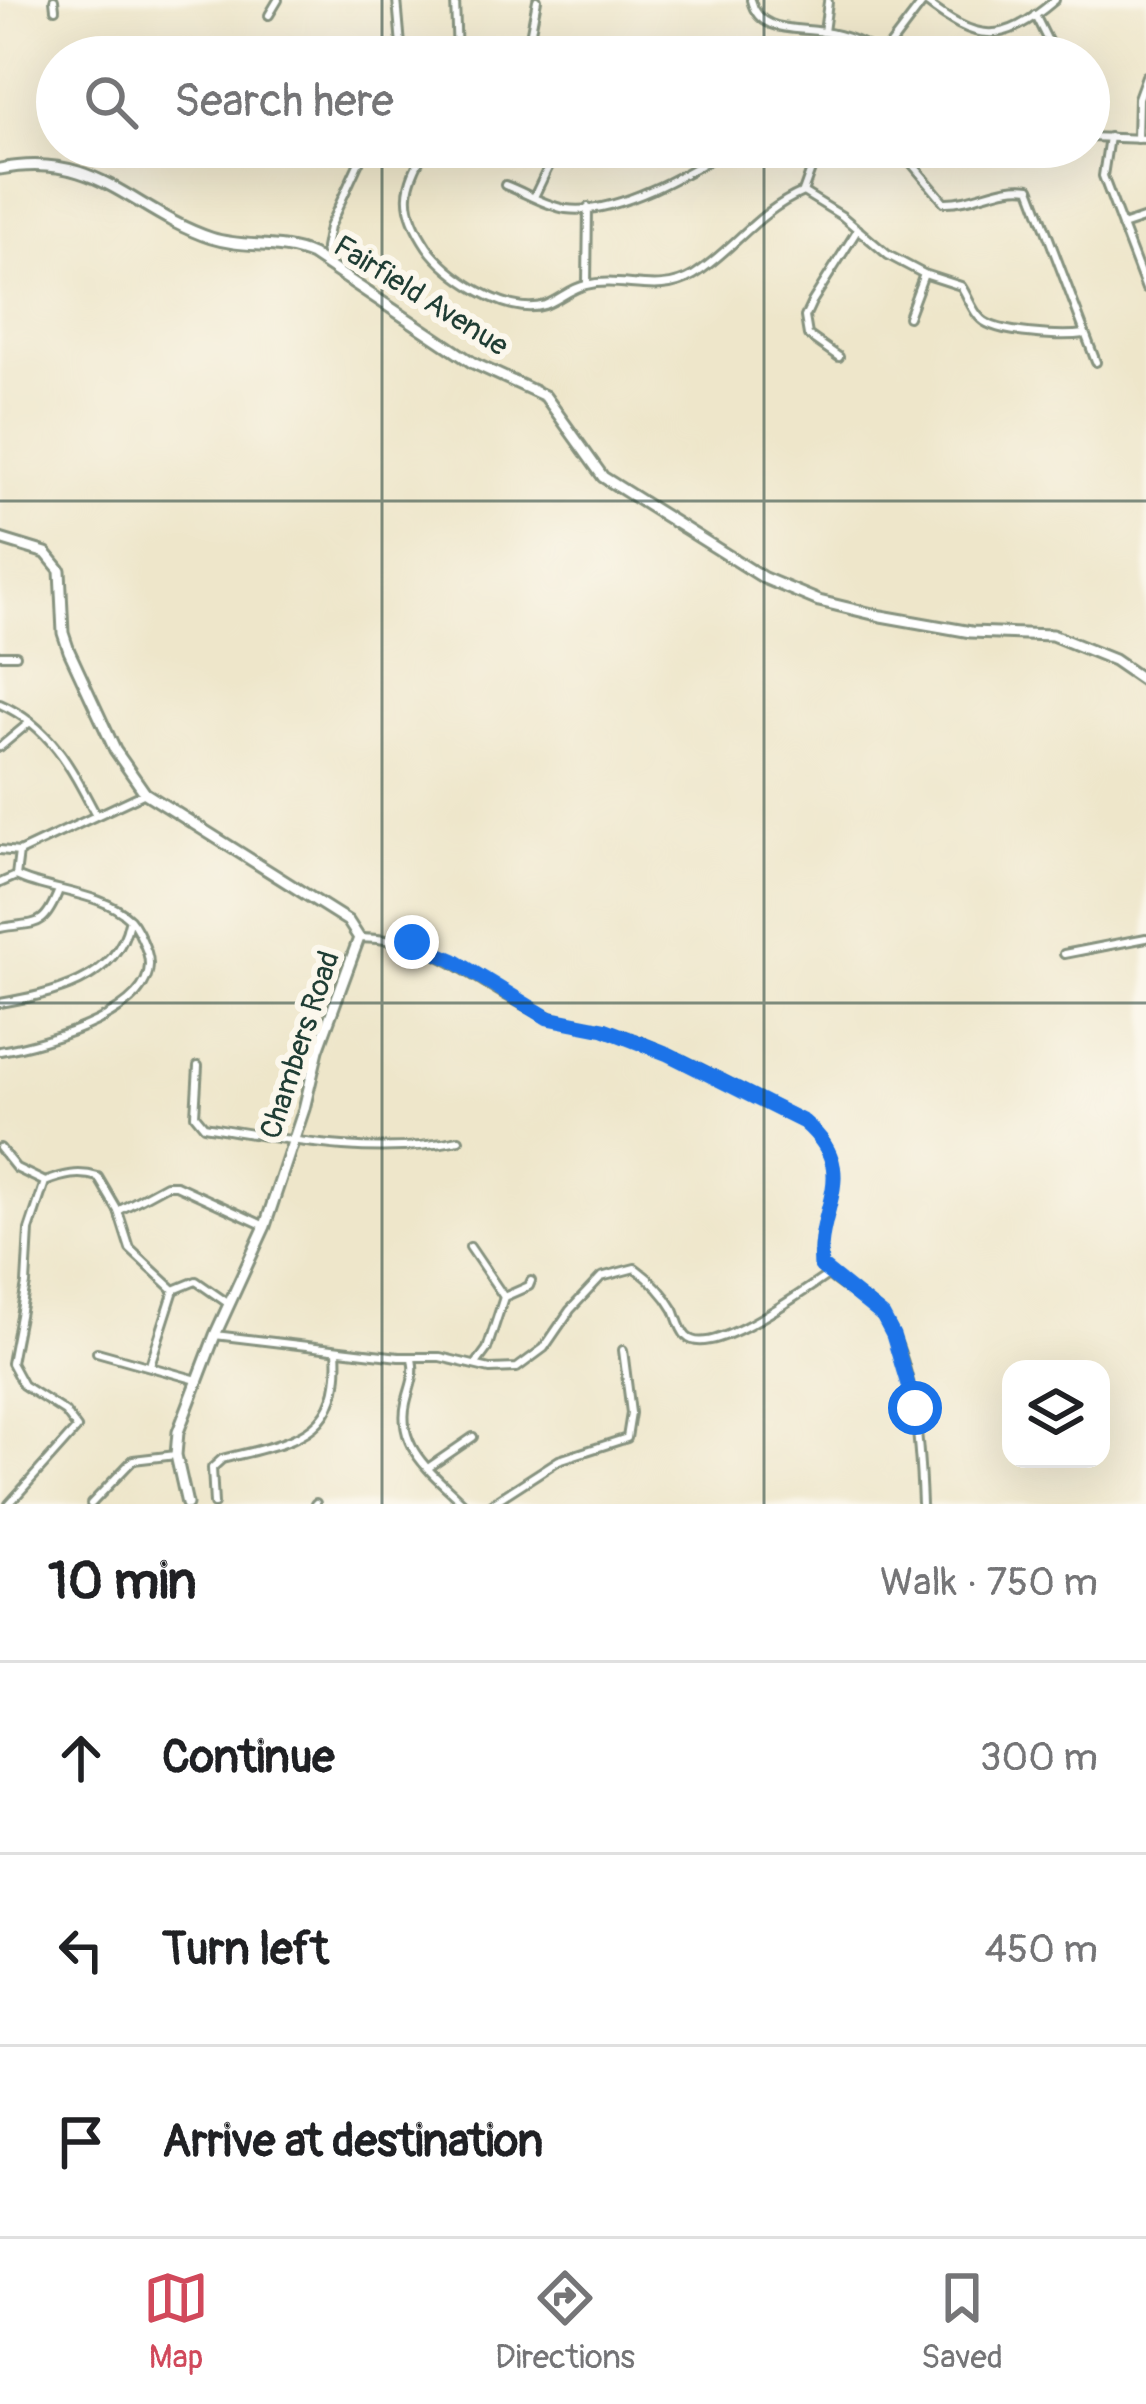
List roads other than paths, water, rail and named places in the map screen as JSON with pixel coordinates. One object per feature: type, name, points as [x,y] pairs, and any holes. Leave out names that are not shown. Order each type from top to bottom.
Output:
[{"type":"street","points":[[269,15],[278,0]]},
{"type":"street","points":[[397,0],[400,36]]},
{"type":"street","points":[[455,0],[456,36]]},
{"type":"street","points":[[530,36],[536,0]]},
{"type":"street","points":[[752,0],[755,13],[774,27],[841,36]]},
{"type":"street","points":[[899,36],[924,1],[973,33],[994,34],[1055,0]]},
{"type":"street","points":[[824,32],[828,2]]},
{"type":"street","points":[[1035,15],[1046,36]]},
{"type":"street","points":[[1110,137],[1142,139],[1138,98],[1146,76]]},
{"type":"street","name":"Fairfield Avenue","points":[[0,169],[36,167]]},
{"type":"street","name":"Fairfield Avenue","points":[[48,168],[78,170],[211,238],[250,246],[293,247],[328,265],[473,363],[545,396],[603,477],[764,578],[818,601],[881,616],[971,632],[1052,634],[1114,660],[1146,682]]},
{"type":"street","points":[[328,265],[329,227],[356,168]]},
{"type":"street","points":[[415,168],[407,181],[406,200],[415,228],[434,257],[508,306],[545,305],[587,284],[675,284],[707,265],[760,217],[802,192],[811,168]]},
{"type":"street","points":[[534,197],[548,168]]},
{"type":"street","points":[[505,184],[566,209],[649,193],[697,168]]},
{"type":"street","points":[[916,168],[944,202],[974,200],[1018,186],[1030,188],[1096,362]]},
{"type":"street","points":[[1104,168],[1103,176],[1146,289]]},
{"type":"street","points":[[802,192],[888,255],[961,286],[987,324],[1010,331],[1084,334]]},
{"type":"street","points":[[587,284],[588,207]]},
{"type":"street","points":[[1122,226],[1146,218]]},
{"type":"street","points":[[839,357],[808,335],[806,316],[858,230]]},
{"type":"street","points":[[908,317],[924,274]]},
{"type":"street","name":"Chambers Road","points":[[0,539],[46,553],[59,570],[63,633],[69,651],[115,750],[145,793],[348,921],[359,938],[318,1050],[265,1226],[215,1335],[178,1432],[179,1484],[187,1504]]},
{"type":"street","points":[[0,656],[16,655]]},
{"type":"street","points":[[0,704],[30,722],[66,757],[95,813]]},
{"type":"street","points":[[0,747],[30,722]]},
{"type":"street","points":[[0,850],[19,852],[145,793]]},
{"type":"street","points":[[16,876],[19,852]]},
{"type":"street","points":[[0,883],[16,876],[106,904],[129,918],[151,964],[143,991],[69,1033],[0,1051]]},
{"type":"street","points":[[0,928],[37,925],[47,917],[59,890]]},
{"type":"street","points":[[0,1003],[40,996],[98,972],[125,940],[129,918]]},
{"type":"street","points":[[359,938],[412,942],[453,960],[548,1018],[604,1029],[668,1054],[804,1122],[823,1138],[833,1155],[821,1266],[866,1299],[893,1335],[915,1408],[922,1504]]},
{"type":"street","points":[[1064,954],[1146,938]]},
{"type":"street","points":[[198,1066],[195,1115],[199,1124],[294,1141],[395,1149],[458,1140]]},
{"type":"street","points":[[0,1148],[16,1168],[45,1181],[67,1174],[98,1177],[118,1211],[130,1249],[174,1290]]},
{"type":"street","points":[[9,1504],[76,1428],[65,1412],[22,1385],[11,1364],[26,1284],[28,1230],[45,1181]]},
{"type":"street","points":[[118,1211],[166,1185],[176,1186],[265,1226]]},
{"type":"street","points":[[470,1247],[504,1297]]},
{"type":"street","points":[[215,1335],[412,1358],[440,1357],[490,1369],[527,1364],[587,1291],[616,1270],[635,1268],[645,1276],[673,1308],[688,1339],[696,1343],[734,1333],[828,1275]]},
{"type":"street","points":[[149,1365],[174,1290],[196,1281],[229,1304]]},
{"type":"street","points":[[476,1364],[487,1349],[504,1297],[531,1281]]},
{"type":"street","points":[[214,1504],[212,1468],[222,1460],[303,1436],[324,1417],[338,1390],[337,1350]]},
{"type":"street","points":[[491,1504],[559,1460],[627,1438],[631,1413],[623,1350]]},
{"type":"street","points":[[98,1352],[197,1380]]},
{"type":"street","points":[[412,1358],[416,1372],[405,1407],[411,1451],[464,1504]]},
{"type":"street","points":[[428,1468],[473,1437]]},
{"type":"street","points":[[91,1504],[133,1460],[176,1455]]}]
